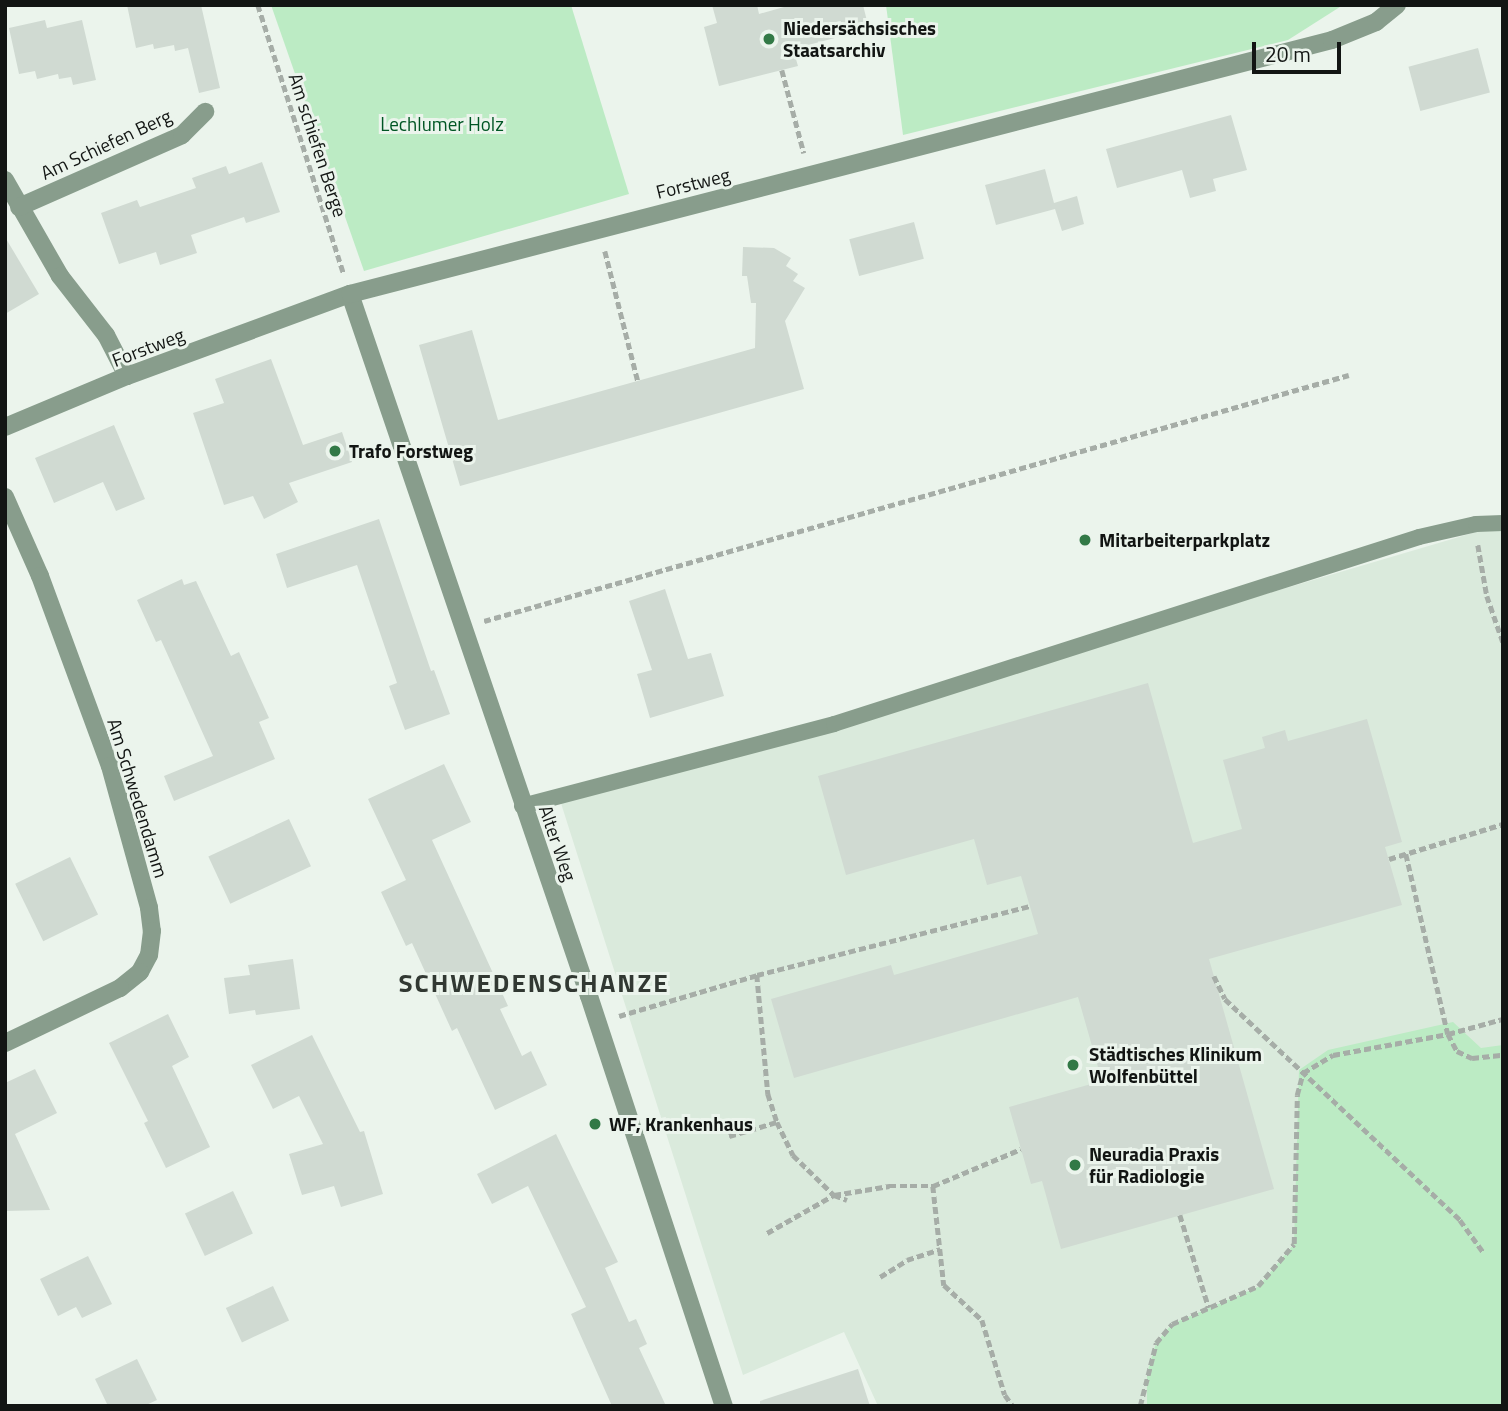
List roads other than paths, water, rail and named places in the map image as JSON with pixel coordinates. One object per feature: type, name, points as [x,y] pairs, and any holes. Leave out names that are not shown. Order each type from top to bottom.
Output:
[{"type":"street","name":"Forstweg","points":[[5,427],[127,376],[350,294],[1332,40],[1376,22],[1396,5]]},
{"type":"street","name":"Am Schiefen Berg","points":[[19,207],[182,135],[205,113]]},
{"type":"street","points":[[5,180],[60,276],[106,335],[127,376]]},
{"type":"street","name":"Alter Weg","points":[[350,294],[598,1023],[724,1406]]},
{"type":"street","name":"Am Schwedendamm","points":[[5,497],[40,576],[110,766],[149,908],[152,931],[149,955],[140,972],[120,988],[5,1043]]},
{"type":"lane","points":[[522,806],[834,724],[1419,537],[1476,524],[1503,523]]},
{"type":"place","name":"Niedersächsisches Staatsarchiv","points":[[769,39]]},
{"type":"place","name":"Trafo Forstweg","points":[[335,451]]},
{"type":"place","name":"Mitarbeiterparkplatz","points":[[1085,540]]},
{"type":"place","name":"Städtisches Klinikum Wolfenbüttel","points":[[1073,1065]]},
{"type":"place","name":"WF, Krankenhaus","points":[[595,1124]]},
{"type":"place","name":"Neuradia Praxis für Radiologie","points":[[1075,1165]]},
{"type":"district","name":"SCHWEDENSCHANZE","points":[[534,983]]},
{"type":"park label","name":"Lechlumer Holz","points":[[442,124]]}]
